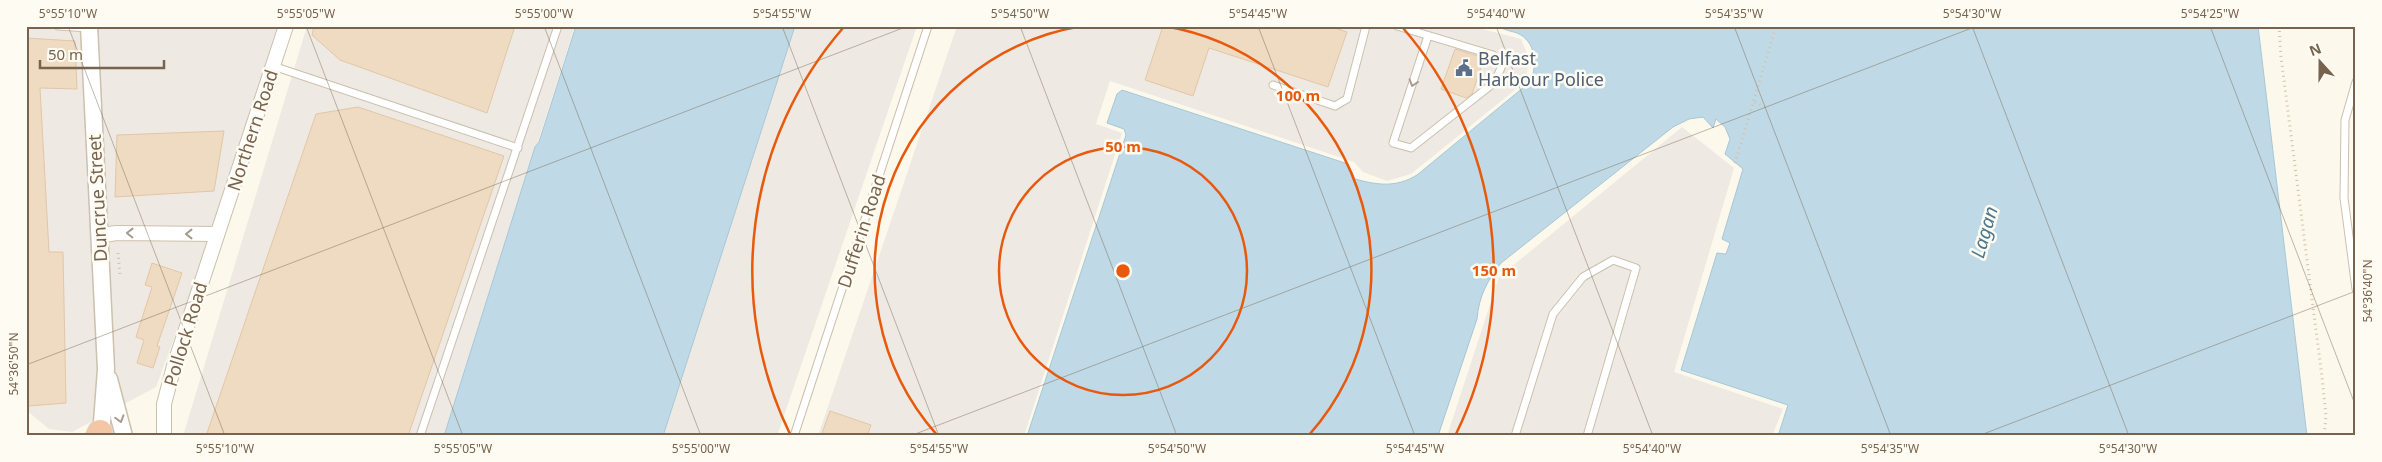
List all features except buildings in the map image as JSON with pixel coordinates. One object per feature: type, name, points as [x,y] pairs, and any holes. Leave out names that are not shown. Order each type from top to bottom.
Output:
[{"type":"street","name":"Northern Road","points":[[217,234],[286,26]]},
{"type":"street","name":"Duncrue Street","points":[[89,27],[106,369],[100,434]]},
{"type":"street","points":[[99,236],[116,233],[217,234]]},
{"type":"street","name":"Pollock Road","points":[[164,436],[164,404],[217,234]]},
{"type":"street","name":"Duncrue Street","points":[[106,369],[124,436]]},
{"type":"lane","points":[[58,26],[89,27]]},
{"type":"lane","points":[[420,436],[558,26]]},
{"type":"lane","name":"Dufferin Road","points":[[794,436],[928,26]]},
{"type":"lane","points":[[1273,85],[1335,106],[1347,99],[1366,26]]},
{"type":"lane","points":[[1397,26],[1493,55],[1503,63],[1495,82],[1411,148],[1393,143],[1428,36]]},
{"type":"lane","points":[[273,66],[518,148]]},
{"type":"lane","points":[[2356,82],[2345,120],[2344,198],[2356,289]]},
{"type":"lane","points":[[1515,436],[1553,314],[1583,276],[1613,260],[1636,268],[1587,436]]},
{"type":"path","points":[[1735,163],[1755,102],[1776,26]]},
{"type":"path","points":[[2279,26],[2280,57],[2322,377],[2326,416],[2324,436]]},
{"type":"path","points":[[1755,102],[1767,108]]},
{"type":"shaded area","points":[[26,26],[291,26],[156,387],[72,432],[49,429],[26,410]]},
{"type":"shaded area","points":[[307,26],[575,26],[444,436],[183,436]]},
{"type":"shaded area","points":[[795,26],[917,26],[777,436],[663,436]]},
{"type":"shaded area","points":[[957,26],[1471,26],[1521,39],[1529,58],[1526,81],[1411,174],[1387,181],[1363,172],[1354,162],[1110,81],[1096,124],[1122,133],[1024,436],[818,436]]},
{"type":"shaded area","points":[[1682,127],[1734,168],[1674,372],[1783,409],[1772,436],[1447,436],[1499,277]]},
{"type":"water","points":[[576,26],[795,26],[663,436],[444,436],[535,147],[539,142]]},
{"type":"water","name":"Lagan","points":[[1499,26],[2258,26],[2307,436],[1778,436],[1788,405],[1681,370],[1717,253],[1726,254],[1730,243],[1722,239],[1743,169],[1725,154],[1730,139],[1725,127],[1716,119],[1713,128],[1703,117],[1689,119],[1673,127],[1501,263],[1482,296],[1477,319],[1438,436],[1027,436],[1126,135],[1124,129],[1107,123],[1117,94],[1122,90],[1348,164],[1355,179],[1371,183],[1394,184],[1417,175],[1530,82],[1534,68],[1532,48],[1517,33]]},
{"type":"place","name":"Belfast Harbour Police","points":[[1464,68]]}]
